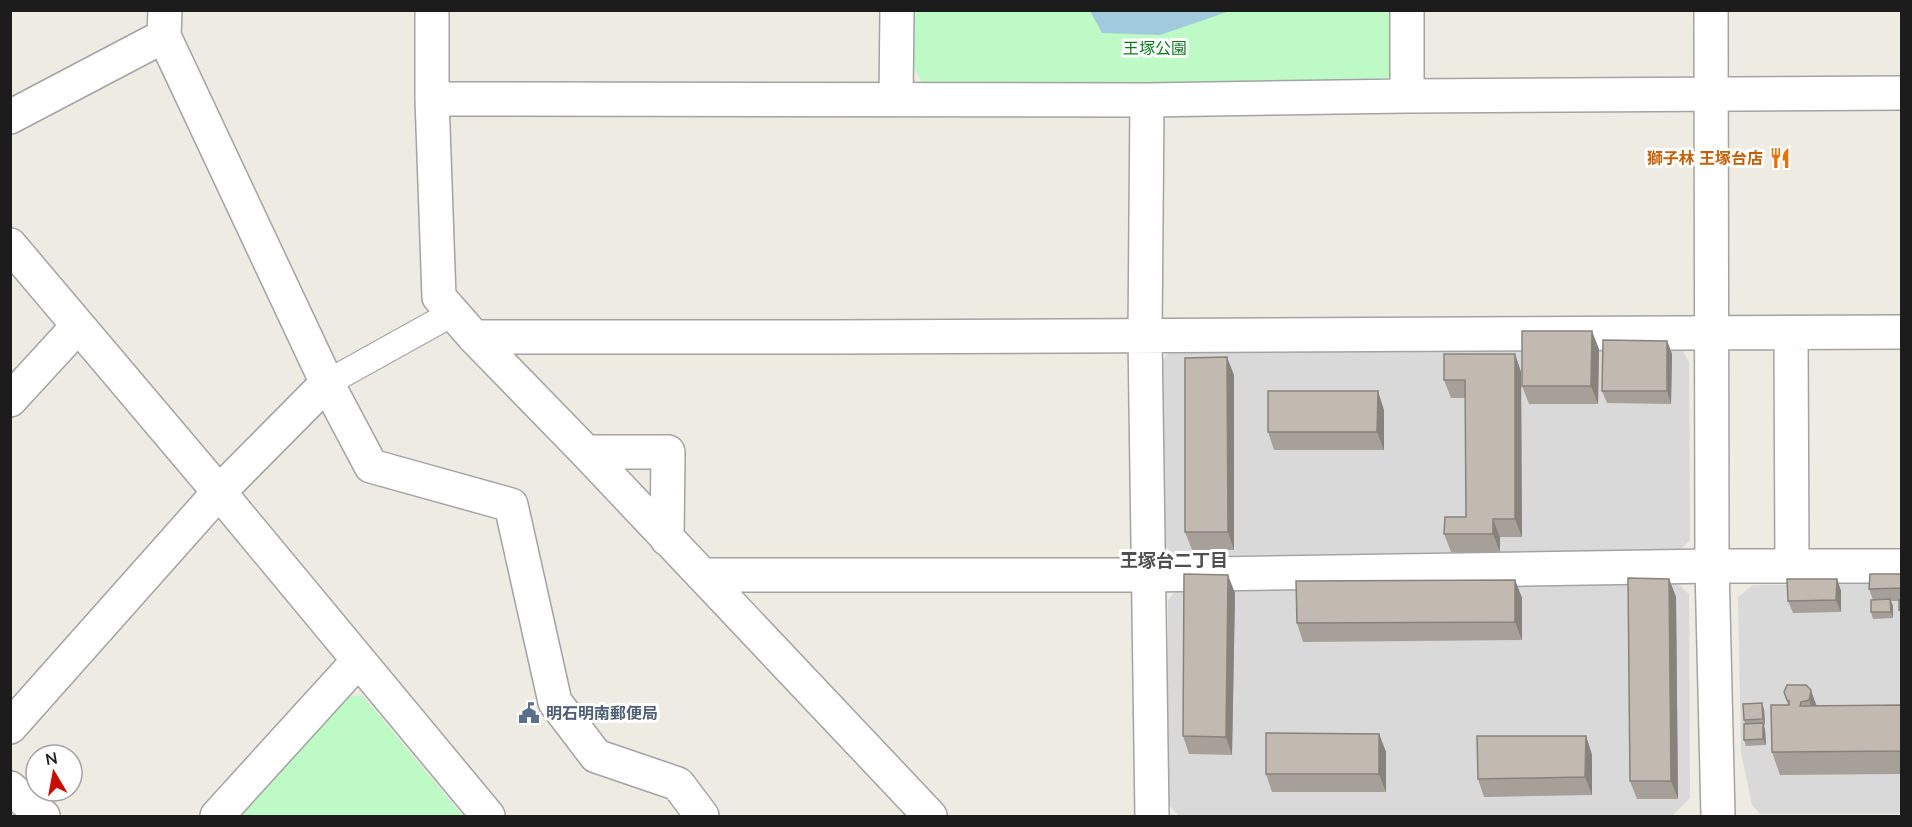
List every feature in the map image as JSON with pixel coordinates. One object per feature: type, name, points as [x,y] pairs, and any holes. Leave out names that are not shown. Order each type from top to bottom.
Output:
[{"type":"street","points":[[432,10],[432,99],[439,297],[930,816]]},
{"type":"street","points":[[896,99],[897,10]]},
{"type":"street","points":[[1407,10],[1407,96]]},
{"type":"street","points":[[1711,10],[1712,566],[1718,816]]},
{"type":"street","points":[[10,117],[165,23],[327,383],[371,466],[512,505],[555,702],[596,756],[678,784],[699,815]]},
{"type":"street","points":[[432,99],[1147,100],[1902,93]]},
{"type":"street","points":[[1147,100],[1145,337],[1152,816]]},
{"type":"street","points":[[10,245],[488,816]]},
{"type":"street","points":[[10,727],[219,492],[327,383],[464,325],[1145,337],[1902,332]]},
{"type":"street","points":[[10,400],[78,326]]},
{"type":"street","points":[[1791,333],[1792,566]]},
{"type":"street","points":[[586,452],[668,452],[667,539]]},
{"type":"street","points":[[702,575],[1148,575],[1712,566],[1902,566]]},
{"type":"street","points":[[217,816],[358,661]]},
{"type":"street","points":[[10,788],[43,816]]},
{"type":"shaded area","points":[[1680,345],[1689,362],[1690,540],[1680,550],[1177,556],[1162,544],[1162,360],[1175,347]]},
{"type":"shaded area","points":[[1901,583],[1901,814],[1760,814],[1752,805],[1741,753],[1738,597],[1753,585]]},
{"type":"shaded area","points":[[1678,584],[1689,594],[1690,798],[1672,816],[1179,816],[1168,804],[1168,600],[1179,587]]},
{"type":"green space","name":"王塚公園","points":[[912,11],[1398,11],[1399,68],[1379,85],[924,86],[912,64]]},
{"type":"green space","points":[[362,695],[463,816],[238,816],[347,697]]},
{"type":"water","points":[[1090,11],[1230,11],[1160,35],[1102,33]]},
{"type":"building","points":[[1522,331],[1592,331],[1591,386],[1522,386]]},
{"type":"building","points":[[1603,340],[1667,341],[1667,391],[1602,391]]},
{"type":"building","points":[[1444,354],[1515,354],[1515,519],[1493,519],[1493,534],[1444,534],[1445,517],[1466,517],[1465,380],[1444,380]]},
{"type":"building","points":[[1227,357],[1228,532],[1185,532],[1185,358]]},
{"type":"building","points":[[1268,391],[1378,391],[1377,432],[1268,432]]},
{"type":"building","points":[[1184,574],[1228,575],[1226,737],[1183,736]]},
{"type":"building","points":[[1870,574],[1902,574],[1902,588],[1869,589]]},
{"type":"building","points":[[1628,578],[1669,579],[1671,781],[1630,781]]},
{"type":"building","points":[[1787,579],[1837,579],[1836,600],[1788,601]]},
{"type":"building","points":[[1515,580],[1515,622],[1297,623],[1296,581]]},
{"type":"building","points":[[1890,599],[1891,612],[1871,612],[1871,600]]},
{"type":"building","points":[[1899,600],[1902,600],[1902,610],[1899,610]]},
{"type":"building","points":[[1787,685],[1806,685],[1811,690],[1809,700],[1801,702],[1800,706],[1902,705],[1902,751],[1772,752],[1771,705],[1789,705],[1784,692]]},
{"type":"building","points":[[1762,703],[1763,719],[1744,720],[1743,704]]},
{"type":"building","points":[[1763,723],[1763,739],[1744,740],[1744,724]]},
{"type":"building","points":[[1266,733],[1379,734],[1379,774],[1266,774]]},
{"type":"building","points":[[1477,736],[1586,736],[1585,777],[1478,779]]},
{"type":"place","name":"獅子林 王塚台店","points":[[1780,158]]},
{"type":"place","name":"明石明南郵便局","points":[[529,713]]},
{"type":"district","name":"王塚台二丁目","points":[[1174,561]]}]
